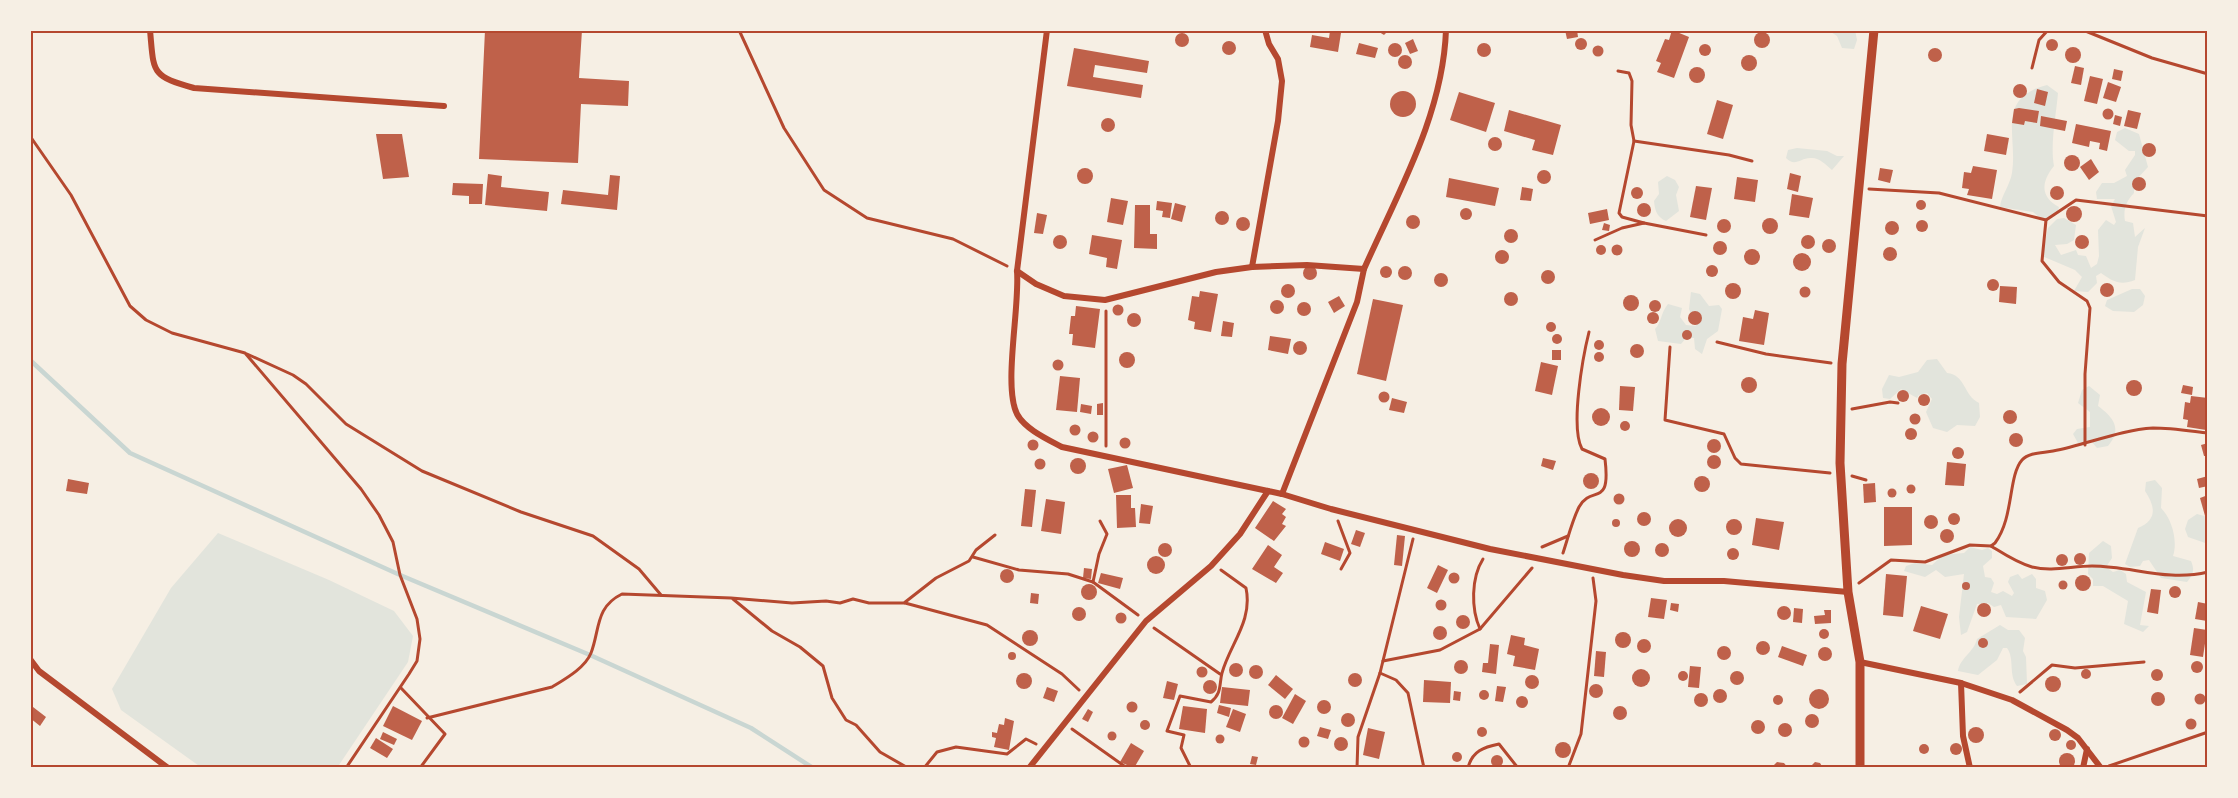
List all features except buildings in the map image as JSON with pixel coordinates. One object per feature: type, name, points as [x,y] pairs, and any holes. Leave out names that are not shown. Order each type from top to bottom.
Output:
[{"type":"street","points":[[150,30],[153,62],[158,74],[168,81],[194,88],[444,106]]},
{"type":"street","points":[[1047,30],[1017,271],[1018,289],[1011,367],[1012,400],[1018,415],[1043,437],[1062,447],[1106,454],[1282,494],[1331,509],[1490,549],[1664,580],[1724,581],[1848,592]]},
{"type":"street","points":[[1252,267],[1278,121],[1282,81],[1278,59],[1269,44],[1265,30]]},
{"type":"street","points":[[1282,494],[1357,302],[1364,269],[1424,134],[1445,63],[1446,30]]},
{"type":"street","points":[[1860,768],[1860,662],[1848,592],[1841,474],[1841,411],[1842,364],[1874,30]]},
{"type":"street","points":[[1017,271],[1036,284],[1064,296],[1105,300],[1216,272],[1252,267],[1307,265],[1364,269]]},
{"type":"street","points":[[1029,768],[1146,621],[1211,566],[1240,534],[1268,491]]},
{"type":"street","points":[[30,659],[39,671],[168,768]]},
{"type":"street","points":[[1860,662],[1961,683],[2012,699],[2067,729],[2103,768]]},
{"type":"street","points":[[1961,683],[1963,736],[1970,768]]},
{"type":"street","points":[[2083,768],[2087,749]]},
{"type":"path","points":[[739,30],[784,128],[824,190],[867,218],[953,239],[1017,271]]},
{"type":"path","points":[[2032,68],[2039,40],[2048,30]]},
{"type":"path","points":[[2083,30],[2152,58],[2208,74]]},
{"type":"path","points":[[1618,71],[1629,73],[1632,81],[1631,125],[1634,141],[1619,213],[1622,217],[1644,223],[1706,235]]},
{"type":"path","points":[[30,136],[71,195],[130,306],[146,320],[172,333],[245,353],[293,375],[306,384],[346,424],[422,471],[521,512],[593,536],[639,569],[661,596]]},
{"type":"path","points":[[1634,141],[1729,155],[1752,161]]},
{"type":"path","points":[[1858,189],[1939,193],[2046,220],[2076,200],[2208,216]]},
{"type":"path","points":[[2046,220],[2042,261],[2068,290],[2087,301],[2091,314],[2085,374],[2085,445]]},
{"type":"path","points":[[1595,240],[1623,228],[1644,223]]},
{"type":"path","points":[[1105,300],[1106,454]]},
{"type":"path","points":[[1561,561],[1580,507],[1587,499],[1604,492],[1606,487],[1605,459],[1582,448],[1579,434],[1580,377],[1589,332]]},
{"type":"path","points":[[1717,342],[1766,354],[1842,364]]},
{"type":"path","points":[[1670,347],[1664,417],[1668,423],[1724,434],[1735,458],[1741,464],[1841,474],[1866,480]]},
{"type":"path","points":[[245,353],[361,489],[379,515],[393,542],[400,575],[417,619],[420,639],[417,661],[346,768]]},
{"type":"path","points":[[1841,411],[1890,402],[1898,403]]},
{"type":"path","points":[[1991,546],[2004,528],[2011,508],[2014,480],[2022,460],[2032,454],[2085,445],[2150,428],[2208,433]]},
{"type":"path","points":[[1331,509],[1337,517],[1350,553],[1341,569]]},
{"type":"path","points":[[1092,582],[1107,534],[1100,521]]},
{"type":"path","points":[[1357,768],[1358,737],[1380,673],[1415,531]]},
{"type":"path","points":[[904,603],[936,578],[973,557],[976,550],[995,535]]},
{"type":"path","points":[[1525,554],[1568,536]]},
{"type":"path","points":[[1848,592],[1891,560],[1925,562],[1970,545],[1991,546],[2021,564],[2049,570],[2094,566],[2144,574],[2192,576],[2208,572]]},
{"type":"path","points":[[1480,629],[1473,604],[1475,584],[1479,565],[1490,549]]},
{"type":"path","points":[[973,557],[1019,570],[1068,574],[1092,582],[1221,675]]},
{"type":"path","points":[[1383,661],[1440,650],[1480,629],[1503,604],[1516,583],[1541,558]]},
{"type":"path","points":[[1191,768],[1181,748],[1184,735],[1167,731],[1172,711],[1180,696],[1213,701],[1219,693],[1221,675],[1244,623],[1247,594],[1241,583],[1211,566]]},
{"type":"path","points":[[1568,768],[1581,734],[1596,601],[1592,568]]},
{"type":"path","points":[[427,718],[552,687],[568,677],[590,655],[596,625],[612,599],[622,594],[792,603],[826,601],[840,603],[853,599],[869,603],[904,603],[987,625],[1062,674],[1087,697]]},
{"type":"path","points":[[731,598],[772,631],[800,647],[823,666],[832,698],[846,720],[856,725],[880,752],[908,768]]},
{"type":"path","points":[[2012,699],[2052,665],[2075,668],[2144,662]]},
{"type":"path","points":[[1380,673],[1396,680],[1408,693],[1424,768]]},
{"type":"path","points":[[400,687],[427,718],[445,734],[420,768]]},
{"type":"path","points":[[1065,725],[1127,768]]},
{"type":"path","points":[[2103,768],[2208,732]]},
{"type":"path","points":[[924,768],[937,752],[956,747],[1007,754],[1026,739],[1046,749]]},
{"type":"path","points":[[1468,768],[1470,759],[1484,747],[1500,744],[1518,768]]},
{"type":"shaded area","points":[[1828,30],[1855,30],[1857,40],[1854,49],[1842,48],[1837,36]]},
{"type":"shaded area","points":[[2047,85],[2058,93],[2053,140],[2054,166],[2044,189],[2048,199],[2059,207],[2057,214],[2049,220],[2040,218],[2033,212],[2000,207],[2012,173],[2012,120],[2015,109],[2020,99],[2031,91]]},
{"type":"shaded area","points":[[2125,128],[2139,134],[2148,167],[2134,182],[2134,193],[2127,202],[2124,213],[2125,221],[2133,223],[2135,237],[2145,228],[2138,247],[2135,280],[2125,283],[2116,282],[2101,273],[2096,276],[2097,283],[2088,292],[2074,291],[2082,277],[2075,270],[2042,256],[2048,228],[2057,219],[2064,218],[2076,225],[2074,240],[2067,244],[2055,245],[2061,255],[2076,250],[2078,255],[2086,256],[2091,268],[2097,264],[2098,230],[2106,220],[2114,225],[2116,222],[2111,206],[2115,199],[2097,199],[2096,192],[2102,183],[2114,183],[2127,176],[2125,170],[2135,155],[2135,151],[2129,151],[2115,140],[2117,132]]},
{"type":"shaded area","points":[[1797,148],[1827,151],[1837,156],[1844,156],[1832,170],[1815,158],[1789,161],[1786,158],[1788,150]]},
{"type":"shaded area","points":[[1667,176],[1675,180],[1679,187],[1676,195],[1679,211],[1666,221],[1657,213],[1654,201],[1659,194],[1658,182]]},
{"type":"shaded area","points":[[2132,289],[2140,289],[2145,296],[2143,305],[2134,312],[2113,311],[2105,306],[2107,300]]},
{"type":"shaded area","points":[[1691,292],[1700,294],[1709,306],[1719,305],[1722,309],[1718,331],[1707,339],[1702,354],[1695,349],[1694,338],[1686,338],[1681,344],[1658,341],[1655,329],[1668,304],[1682,308],[1680,317],[1686,325],[1696,326],[1689,309]]},
{"type":"shaded area","points":[[1937,359],[1947,373],[1958,377],[1970,395],[1979,403],[1980,417],[1975,426],[1957,425],[1947,432],[1933,428],[1926,412],[1932,399],[1927,393],[1917,398],[1901,389],[1890,399],[1883,398],[1882,389],[1889,375],[1899,377],[1918,372],[1927,360]]},
{"type":"shaded area","points":[[2089,386],[2100,395],[2098,406],[2108,414],[2114,424],[2115,434],[2108,446],[2097,448],[2092,442],[2078,443],[2073,434],[2077,429],[2090,427],[2090,412],[2078,403],[2082,390]]},
{"type":"shaded area","points":[[2155,480],[2162,488],[2161,508],[2173,530],[2175,544],[2173,556],[2191,561],[2193,567],[2191,577],[2187,582],[2161,578],[2149,560],[2143,561],[2140,566],[2130,567],[2125,564],[2138,528],[2152,517],[2151,502],[2145,491],[2146,482]]},
{"type":"shaded area","points":[[2197,514],[2208,517],[2208,544],[2188,537],[2185,529],[2188,520]]},
{"type":"shaded area","points":[[218,533],[329,580],[394,611],[413,636],[408,662],[337,768],[202,768],[121,710],[112,689],[171,588]]},
{"type":"shaded area","points":[[2103,541],[2111,546],[2112,558],[2106,567],[2113,572],[2120,570],[2126,574],[2127,582],[2146,592],[2140,625],[2149,626],[2143,632],[2124,624],[2128,601],[2103,586],[2093,586],[2093,579],[2088,574],[2089,553]]},
{"type":"shaded area","points":[[1970,547],[1982,550],[1988,548],[1992,551],[1992,558],[1983,566],[1985,577],[1991,578],[1994,583],[1991,592],[1997,594],[2003,591],[2012,596],[2014,593],[2008,582],[2010,577],[2018,574],[2022,579],[2032,574],[2036,579],[2036,588],[2045,591],[2047,600],[2036,619],[2006,617],[2001,605],[1994,607],[1988,603],[1977,604],[1967,632],[1961,635],[1959,617],[1964,574],[1945,577],[1936,570],[1925,577],[1904,571],[1906,566],[1915,563],[1932,565],[1943,555],[1964,553]]},
{"type":"shaded area","points":[[2000,625],[2008,630],[2019,630],[2025,638],[2023,651],[2026,657],[2027,684],[2017,686],[2014,681],[2011,657],[2007,648],[2003,648],[1997,660],[1978,675],[1958,671],[1961,662],[1973,648],[1977,639]]},
{"type":"waterway","points":[[30,360],[130,453],[400,575],[590,655],[751,728],[813,768]]}]
